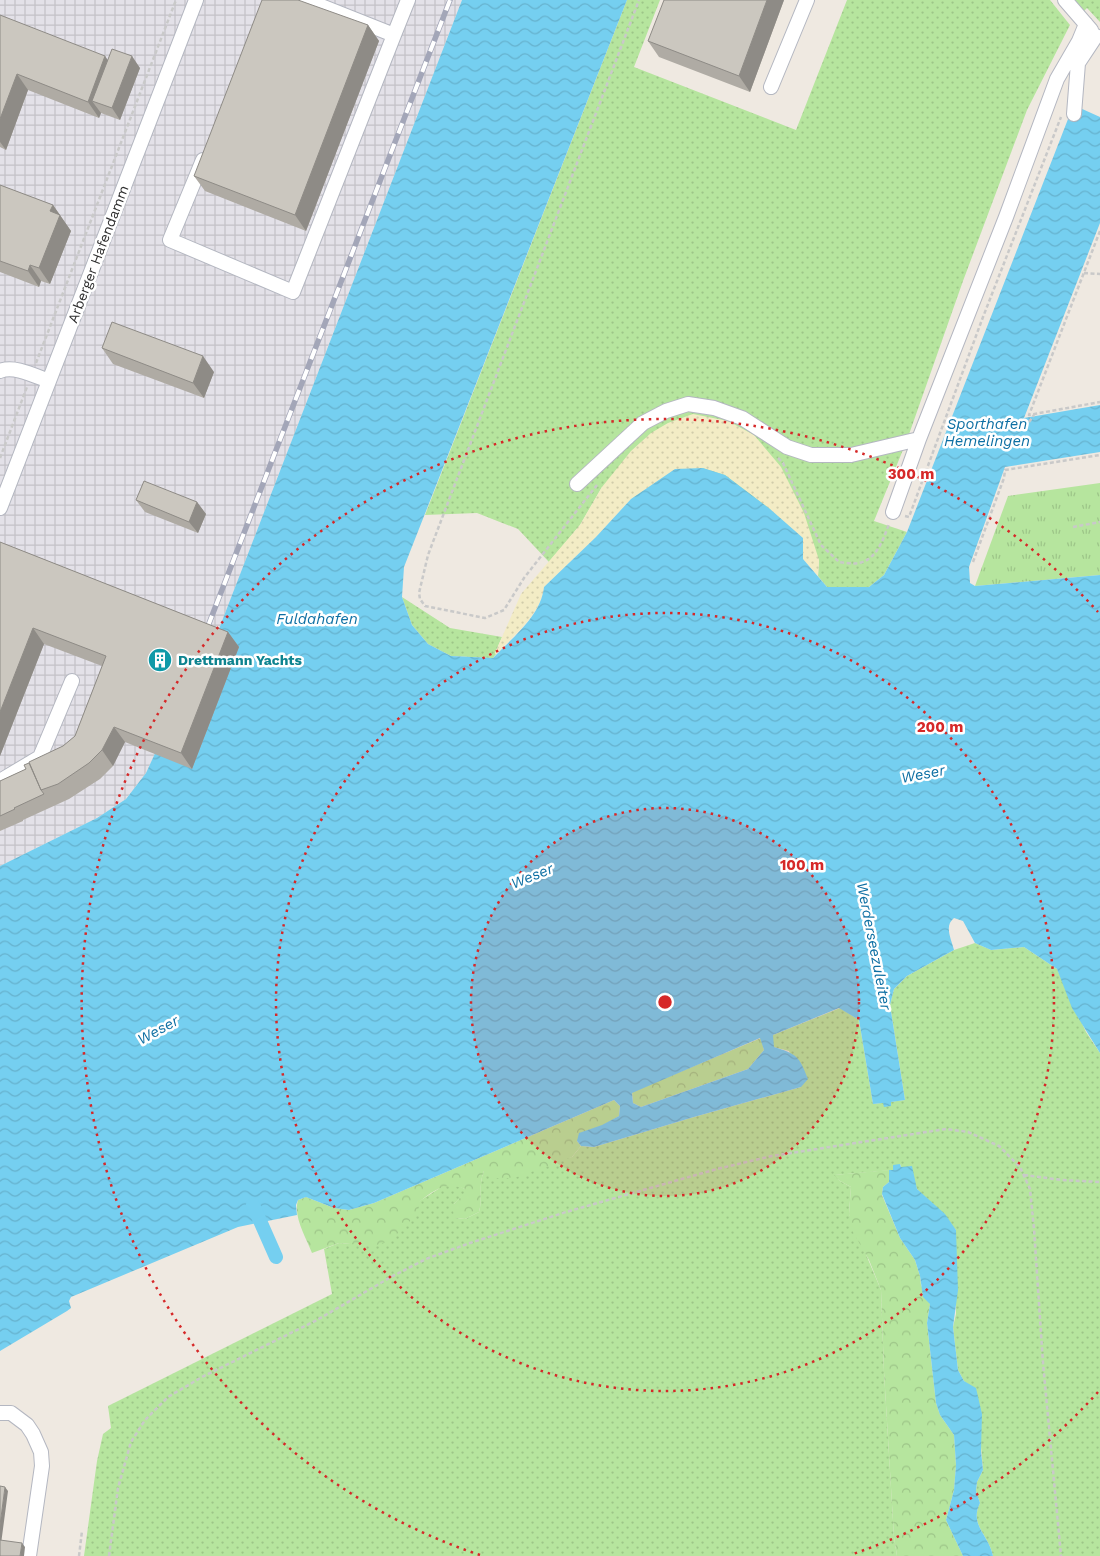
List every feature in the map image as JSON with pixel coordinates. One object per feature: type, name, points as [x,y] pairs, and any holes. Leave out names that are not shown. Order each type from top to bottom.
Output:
[{"type":"street","name":"Arberger Hafendamm","points":[[0,508],[196,0]]},
{"type":"street","points":[[306,0],[394,35]]},
{"type":"street","points":[[208,148],[170,240],[293,292],[408,0]]},
{"type":"street","points":[[771,87],[807,0]]},
{"type":"street","points":[[1065,0],[1098,39],[1078,63],[1069,114]]},
{"type":"street","points":[[893,512],[919,439],[1058,79],[1086,24]]},
{"type":"street","points":[[0,371],[5,369],[49,381]]},
{"type":"street","points":[[577,484],[643,423],[666,411],[688,404],[714,408],[742,418],[787,447],[811,455],[851,455],[919,439]]},
{"type":"street","points":[[0,780],[40,757],[72,681]]},
{"type":"street","points":[[0,1413],[11,1413],[27,1425],[34,1434],[41,1452],[40,1488],[29,1556]]},
{"type":"path","points":[[0,458],[176,0]]},
{"type":"path","points":[[602,479],[524,578],[504,610],[486,618],[425,606],[420,600],[419,593],[428,555],[639,0]]},
{"type":"path","points":[[776,456],[783,463],[821,545],[839,562],[859,563],[872,557],[884,537],[893,512],[909,517],[983,317],[1069,114]]},
{"type":"path","points":[[1100,231],[1030,415],[1100,402]]},
{"type":"path","points":[[1084,273],[1100,274]]},
{"type":"path","points":[[1029,422],[1035,414]]},
{"type":"path","points":[[973,562],[1004,478],[1005,470],[1100,455]]},
{"type":"path","points":[[1073,527],[1100,522]]},
{"type":"path","points":[[109,1556],[118,1488],[131,1442],[145,1420],[168,1397],[202,1377],[317,1320],[418,1263],[470,1243],[566,1212],[716,1169],[772,1156],[946,1129],[968,1132],[999,1146],[1020,1166],[1030,1188],[1061,1556]]},
{"type":"path","points":[[1024,1175],[1100,1182]]},
{"type":"path","points":[[80,1556],[82,1531]]},
{"type":"shaded area","points":[[0,0],[462,0],[217,634],[169,723],[146,773],[126,799],[97,818],[0,866]]},
{"type":"green space","points":[[627,0],[660,0],[634,67],[796,130],[847,0],[1050,0],[1070,25],[1027,110],[963,281],[907,440],[874,521],[907,532],[884,575],[869,587],[827,587],[818,576],[819,560],[602,487],[580,525],[549,562],[518,529],[477,513],[425,515]]},
{"type":"green space","points":[[1071,0],[1100,0],[1100,22],[1087,8],[1082,13]]},
{"type":"green space","points":[[1100,483],[1100,575],[975,586],[1008,496]]},
{"type":"green space","points":[[402,597],[450,628],[502,637],[496,654],[493,658],[451,656],[428,644],[412,625]]},
{"type":"green space","points":[[975,943],[991,950],[1024,947],[1057,969],[1086,1032],[1100,1053],[1100,1556],[993,1556],[978,1524],[977,1511],[980,1503],[976,1491],[977,1482],[983,1470],[980,1435],[971,1387],[964,1381],[958,1370],[953,1327],[956,1314],[956,1230],[917,1189],[900,1164],[893,1170],[835,1175],[840,1181],[851,1187],[849,1214],[881,1290],[884,1372],[894,1537],[897,1556],[84,1556],[97,1461],[103,1434],[111,1428],[108,1406],[332,1294],[324,1249],[339,1243],[352,1244],[443,1186],[456,1185],[465,1189],[466,1193],[454,1204],[456,1218],[465,1219],[479,1212],[481,1181],[484,1171],[572,1157],[581,1146],[594,1147],[801,1087],[789,1051],[773,1047],[773,1035],[840,1008],[859,1020],[873,1104],[905,1100],[890,1005],[894,989],[907,976],[954,950]]},
{"type":"green space","points":[[761,1038],[764,1050],[748,1069],[641,1107],[633,1103],[632,1092]]},
{"type":"green space","points":[[614,1100],[620,1106],[619,1116],[577,1141],[581,1146],[572,1157],[514,1178],[496,1178],[484,1171],[481,1181],[479,1212],[465,1219],[455,1218],[454,1204],[465,1193],[465,1189],[446,1186],[419,1202],[416,1215],[390,1241],[373,1246],[339,1243],[312,1253],[297,1213],[298,1200],[306,1197],[334,1208],[349,1210],[374,1203]]},
{"type":"green space","points":[[889,1170],[889,1182],[883,1187],[882,1195],[900,1238],[915,1260],[921,1285],[930,1304],[927,1323],[936,1403],[940,1415],[954,1435],[956,1465],[954,1490],[946,1520],[963,1556],[897,1556],[894,1537],[884,1372],[881,1290],[869,1260],[853,1232],[849,1214],[851,1187],[834,1175]]},
{"type":"sand","points":[[693,414],[728,421],[754,435],[781,467],[804,513],[819,560],[818,576],[803,559],[770,509],[725,475],[702,468],[631,499],[596,537],[544,587],[538,607],[526,624],[496,654],[521,594],[580,525],[602,487],[631,451],[651,433],[668,423]]},
{"type":"water","points":[[462,0],[627,0],[404,567],[402,597],[412,625],[428,644],[451,656],[493,658],[532,617],[542,598],[544,587],[596,537],[631,499],[675,469],[703,468],[725,475],[770,509],[803,538],[803,559],[827,587],[869,587],[884,575],[907,532],[1070,114],[1080,108],[1100,117],[1100,223],[1024,418],[1100,405],[1100,452],[1005,467],[969,567],[970,583],[975,586],[1100,575],[1100,1053],[1072,1008],[1057,969],[1024,947],[991,950],[975,943],[963,921],[954,918],[949,928],[954,950],[907,976],[894,989],[890,1005],[905,1100],[891,1102],[891,1106],[884,1107],[883,1103],[873,1104],[859,1020],[839,1008],[773,1035],[774,1047],[792,1054],[802,1065],[808,1079],[801,1087],[594,1147],[581,1146],[577,1141],[579,1133],[602,1125],[619,1116],[620,1106],[614,1100],[374,1203],[349,1210],[334,1208],[306,1197],[298,1200],[296,1205],[297,1215],[238,1227],[71,1297],[69,1301],[71,1308],[0,1351],[0,866],[97,818],[126,799],[146,773],[169,723],[217,634]],"holes":[[[760,1038],[764,1050],[748,1069],[641,1107],[633,1103],[632,1093]]]},
{"type":"water","points":[[900,1164],[901,1167],[912,1166],[917,1189],[945,1214],[956,1230],[958,1290],[953,1327],[958,1370],[964,1381],[976,1388],[982,1414],[981,1451],[983,1470],[977,1482],[976,1491],[980,1503],[977,1518],[993,1556],[963,1556],[946,1520],[954,1490],[956,1465],[954,1435],[940,1415],[936,1403],[927,1323],[930,1304],[923,1297],[920,1276],[915,1260],[900,1238],[882,1194],[883,1187],[889,1182],[889,1170],[893,1170],[893,1165]]},
{"type":"building","points":[[262,0],[298,0],[368,25],[295,215],[194,176]]},
{"type":"building","points":[[664,0],[767,0],[739,76],[648,41]]},
{"type":"building","points":[[0,15],[105,56],[88,102],[17,74],[0,119]]},
{"type":"building","points":[[112,49],[132,56],[112,108],[92,101]]},
{"type":"building","points":[[0,185],[53,205],[50,211],[60,215],[39,268],[30,265],[28,271],[0,261]]},
{"type":"building","points":[[112,322],[203,356],[193,383],[102,348]]},
{"type":"building","points":[[144,481],[197,502],[189,522],[136,500]]},
{"type":"building","name":"Drettmann Yachts","points":[[0,542],[228,632],[181,753],[114,727],[102,750],[89,763],[58,784],[41,790],[29,762],[63,746],[75,736],[106,656],[33,628],[0,712]]},
{"type":"building","points":[[29,763],[44,794],[0,816],[0,781],[26,769],[24,765]]},
{"type":"building","points":[[0,1486],[5,1487],[0,1525]]},
{"type":"building","points":[[0,1540],[22,1543],[20,1556],[0,1556]]},
{"type":"waterway","points":[[253,1205],[276,1257]]},
{"type":"railway","points":[[208,626],[450,0]]},
{"type":"place","name":"Drettmann Yachts","points":[[160,660]]},
{"type":"water label","name":"Sporthafen Hemelingen","points":[[987,432]]},
{"type":"water label","name":"Fuldahafen","points":[[317,619]]},
{"type":"water label","name":"Weser","points":[[923,774]]},
{"type":"water label","name":"Weser","points":[[532,876]]},
{"type":"water label","name":"Werderseezuleiter","points":[[874,946]]},
{"type":"water label","name":"Weser","points":[[158,1030]]}]
